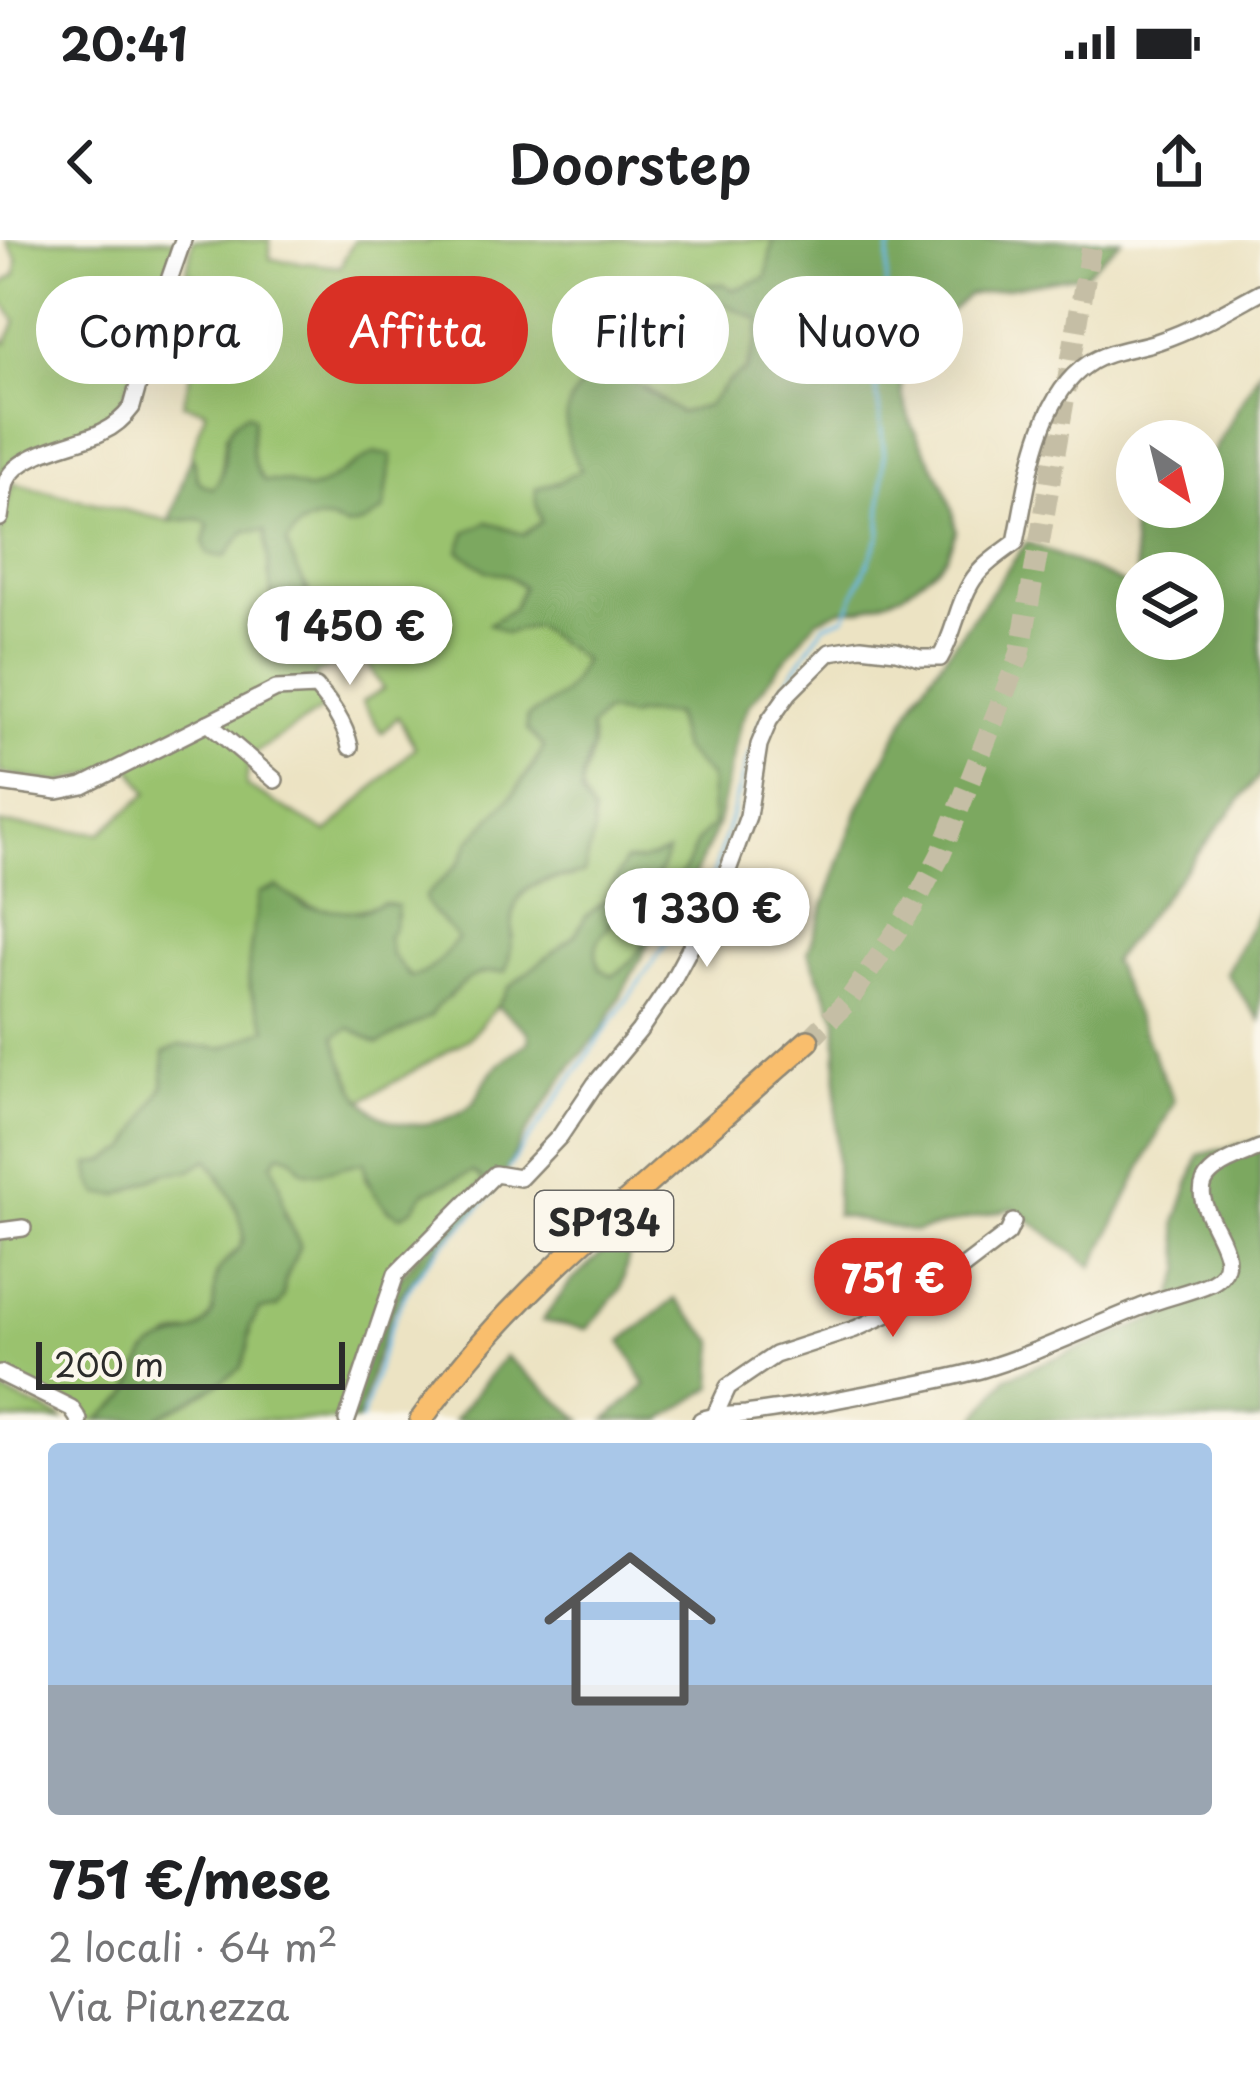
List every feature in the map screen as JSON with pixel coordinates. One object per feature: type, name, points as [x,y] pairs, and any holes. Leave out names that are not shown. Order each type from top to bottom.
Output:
[{"type":"highway","name":"SP134","points":[[421,1420],[473,1350],[568,1253],[808,1042]]},
{"type":"street","points":[[0,518],[8,477],[16,469],[38,455],[102,432],[132,407],[183,240]]},
{"type":"street","points":[[347,1420],[396,1274],[495,1174],[520,1178],[560,1136],[669,987],[720,892],[748,816],[759,745],[789,693],[830,652],[861,647],[940,658],[971,583],[1016,542],[1039,436],[1060,392],[1087,364],[1210,321],[1260,292]]},
{"type":"street","points":[[0,783],[58,791],[83,786],[276,689],[316,687],[347,732],[350,747]]},
{"type":"street","points":[[208,724],[275,780]]},
{"type":"street","points":[[708,1417],[828,1402],[980,1370],[1211,1283],[1226,1273],[1230,1258],[1204,1202],[1206,1178],[1260,1148]]},
{"type":"street","points":[[708,1417],[728,1388],[776,1355],[855,1329],[903,1307],[1008,1233],[1013,1222]]},
{"type":"street","points":[[0,1231],[23,1228]]},
{"type":"street","points":[[0,1373],[71,1408],[79,1420]]},
{"type":"green space","points":[[6,240],[176,240],[170,276],[36,276],[36,384],[128,384],[122,401],[100,423],[17,457],[0,475],[0,336],[7,344],[16,320],[1,301],[0,286],[16,274],[17,258]]},
{"type":"green space","points":[[193,240],[270,240],[270,259],[340,267],[354,240],[773,240],[766,276],[753,276],[753,283],[733,290],[729,276],[552,276],[552,384],[727,384],[707,406],[680,413],[645,387],[582,470],[537,488],[541,522],[523,535],[488,522],[487,571],[507,575],[524,587],[513,609],[491,623],[507,633],[535,626],[583,660],[562,695],[527,717],[544,747],[515,792],[426,897],[458,938],[431,968],[410,977],[392,955],[388,937],[397,916],[383,903],[328,910],[277,887],[257,934],[249,971],[252,994],[267,1029],[223,1048],[180,1045],[128,1149],[106,1161],[119,1195],[166,1173],[188,1171],[207,1159],[231,1196],[245,1232],[240,1248],[216,1275],[213,1311],[205,1324],[146,1354],[128,1395],[99,1420],[81,1420],[0,1375],[0,824],[101,833],[148,793],[128,764],[60,783],[0,773],[0,537],[12,483],[170,521],[199,519],[209,524],[204,543],[208,554],[225,557],[245,531],[266,531],[268,574],[309,591],[287,543],[312,521],[346,526],[374,453],[307,491],[287,482],[264,481],[254,468],[249,442],[226,435],[220,483],[213,489],[201,485],[191,455],[206,410],[183,404],[188,384],[283,384],[283,276],[195,276],[187,272]],"holes":[[[361,652],[383,689],[362,702],[382,733],[398,717],[415,747],[327,833],[246,786],[249,757],[332,703],[314,675]]]},
{"type":"green space","points":[[773,240],[1121,240],[1085,274],[963,300],[963,276],[766,276]]},
{"type":"green space","points":[[753,283],[753,317],[729,306],[729,287]]},
{"type":"green space","points":[[729,301],[753,315],[753,351],[746,370],[729,382]]},
{"type":"green space","points":[[753,351],[753,384],[901,384],[911,424],[952,509],[956,531],[947,555],[902,594],[817,620],[749,705],[740,724],[717,827],[692,880],[655,931],[602,1031],[526,1133],[504,1175],[487,1199],[443,1240],[403,1292],[392,1312],[358,1420],[344,1420],[393,1286],[484,1180],[473,1172],[425,1192],[413,1209],[400,1216],[375,1194],[364,1162],[316,1173],[303,1171],[292,1157],[280,1153],[272,1163],[285,1216],[300,1245],[283,1298],[277,1307],[259,1310],[250,1326],[241,1368],[153,1420],[99,1420],[127,1396],[147,1353],[205,1324],[212,1311],[218,1272],[242,1243],[242,1224],[233,1200],[208,1159],[188,1171],[165,1173],[119,1195],[99,1194],[89,1164],[128,1149],[163,1086],[164,1053],[179,1045],[223,1048],[267,1029],[248,974],[259,893],[277,887],[306,907],[359,912],[383,903],[398,906],[388,937],[392,955],[410,977],[431,968],[458,939],[425,897],[460,862],[470,841],[534,766],[544,747],[527,730],[527,717],[562,695],[583,660],[535,626],[506,633],[489,624],[513,609],[523,587],[507,575],[487,571],[459,551],[466,532],[488,522],[524,535],[541,522],[536,488],[581,470],[566,424],[573,398],[583,384],[636,384],[680,413],[707,406],[746,370]],"holes":[[[605,712],[674,714],[682,749],[710,777],[713,826],[699,839],[639,950],[613,976],[600,969],[596,952],[600,939],[652,883],[667,852],[625,861],[605,901],[585,917],[575,935],[509,987],[497,1006],[529,1033],[529,1042],[496,1067],[470,1105],[428,1124],[401,1123],[376,1113],[356,1090],[335,1036],[350,1028],[378,1044],[431,1016],[469,979],[505,972],[515,906],[521,896],[545,880],[584,873],[594,832],[593,814],[581,795],[592,748],[590,728]]]},
{"type":"green space","points":[[1260,369],[1260,775],[1112,961],[1174,1101],[1093,1267],[1013,1208],[915,1232],[836,1215],[837,1019],[808,952],[858,809],[919,692],[1027,542],[1116,580],[1116,660],[1224,660],[1224,552],[1134,552],[1131,528],[1224,528],[1224,433]]},
{"type":"green space","points":[[247,413],[254,418],[253,458],[264,481],[287,482],[307,490],[374,453],[392,455],[384,510],[352,526],[321,519],[309,522],[287,543],[305,590],[306,607],[297,613],[279,607],[271,593],[265,531],[245,531],[225,557],[208,554],[204,543],[209,524],[199,519],[170,521],[191,455],[198,479],[213,488],[223,469],[230,430]]},
{"type":"green space","points":[[605,711],[630,717],[673,713],[682,749],[710,777],[713,827],[699,839],[639,950],[613,976],[600,969],[596,952],[600,938],[653,883],[666,853],[625,861],[605,901],[585,917],[575,935],[509,987],[468,1039],[361,1101],[335,1035],[350,1028],[378,1044],[450,996],[465,980],[488,971],[513,937],[514,910],[525,892],[571,877],[593,814],[582,786],[592,748],[590,728]]},
{"type":"green space","points":[[1260,908],[1260,1021],[1226,973]]},
{"type":"green space","points":[[1260,1140],[1260,1420],[975,1420],[1007,1377],[1165,1315],[1183,1268],[1176,1223],[1199,1155]]},
{"type":"green space","points":[[280,1152],[292,1157],[303,1171],[316,1173],[365,1161],[365,1178],[388,1211],[413,1209],[425,1192],[474,1171],[484,1180],[400,1270],[344,1420],[153,1420],[241,1368],[259,1310],[277,1307],[283,1298],[300,1245],[272,1163]]},
{"type":"green space","points":[[637,1220],[621,1289],[587,1329],[542,1321],[569,1284]]},
{"type":"green space","points":[[675,1299],[715,1342],[713,1387],[662,1420],[606,1420],[646,1385],[622,1341]]},
{"type":"green space","points":[[505,1356],[582,1420],[454,1420]]},
{"type":"green space","points":[[0,1391],[60,1417],[63,1420],[0,1420]]},
{"type":"waterway","points":[[778,695],[824,625],[845,617],[880,535],[884,452],[873,359],[883,322],[889,251],[899,240]]},
{"type":"waterway","points":[[755,736],[763,718]]},
{"type":"waterway","points":[[508,1169],[713,877],[750,751]]},
{"type":"waterway","points":[[362,1420],[386,1339],[413,1282],[499,1182]]},
{"type":"tunnel","points":[[808,1041],[849,1000],[913,907],[941,854],[1020,654],[1092,240]]}]
